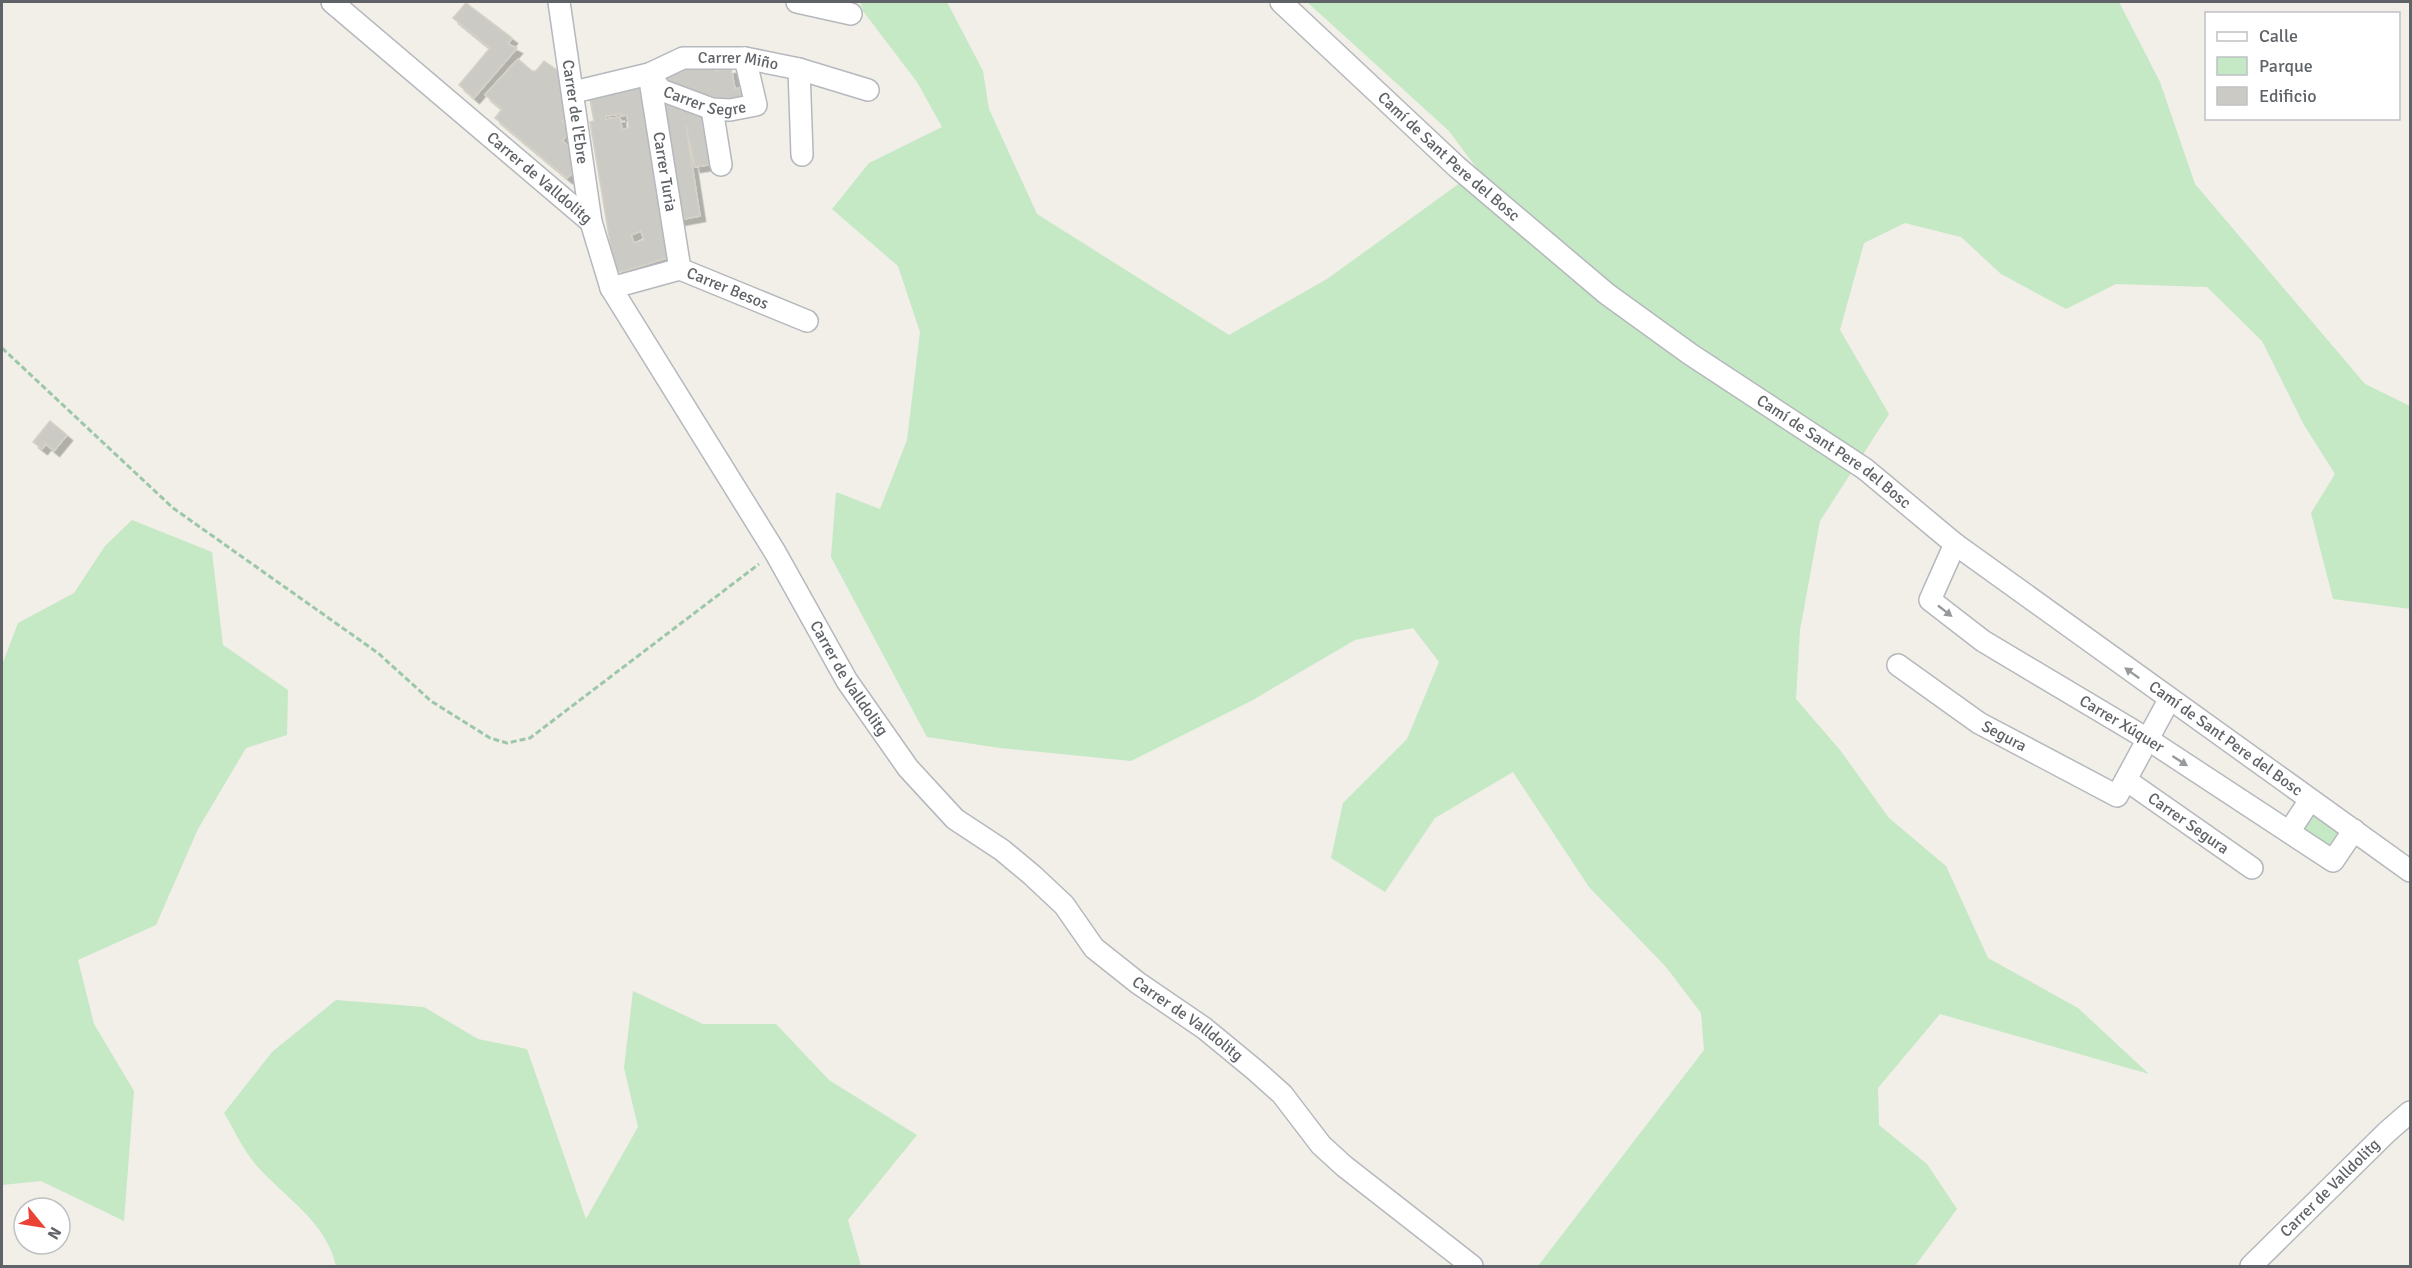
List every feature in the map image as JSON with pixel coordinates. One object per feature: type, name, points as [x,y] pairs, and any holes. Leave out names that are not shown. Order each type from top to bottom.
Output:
[{"type":"street","name":"Carrer de Valldolitg","points":[[332,2],[591,222],[611,288],[775,552],[847,681],[908,768],[955,819],[1002,850],[1064,905],[1094,948],[1138,983],[1204,1028],[1255,1070],[1282,1094],[1321,1144],[1344,1166],[1472,1266]]},
{"type":"street","name":"Carrer de l'Ebre","points":[[561,2],[591,222]]},
{"type":"street","points":[[797,2],[850,14]]},
{"type":"street","name":"Camí de Sant Pere del Bosc","points":[[1281,2],[1457,167],[1607,294],[1690,354],[1865,469],[1955,544],[2410,871]]},
{"type":"street","name":"Carrer Miño","points":[[574,92],[649,74],[683,58],[745,58],[799,69],[868,90]]},
{"type":"street","name":"Carrer Segre","points":[[649,74],[662,90],[712,109],[730,110],[756,105],[745,58]]},
{"type":"street","points":[[799,69],[802,155]]},
{"type":"street","name":"Carrer Turia","points":[[649,74],[680,269]]},
{"type":"street","points":[[712,109],[721,165]]},
{"type":"street","name":"Carrer Besos","points":[[611,288],[680,269],[807,321]]},
{"type":"street","name":"Carrer Xúquer","points":[[1955,544],[1930,600],[1983,641],[2149,740],[2333,861],[2361,835]]},
{"type":"street","name":"Segura","points":[[1898,665],[1979,723],[2122,788]]},
{"type":"street","points":[[2122,788],[2169,700]]},
{"type":"street","name":"Carrer Segura","points":[[2122,788],[2252,868]]},
{"type":"street","points":[[2289,832],[2310,800]]},
{"type":"street","name":"Carrer de Valldolitg","points":[[2251,1266],[2410,1112]]},
{"type":"path","points":[[2,348],[173,508],[378,653],[431,701],[498,741],[507,743],[530,738],[775,552]]},
{"type":"green space","points":[[860,2],[947,2],[983,71],[989,109],[1037,214],[1229,335],[1327,279],[1478,170],[1449,131],[1307,2],[2119,2],[2160,82],[2195,184],[2365,384],[2410,406],[2410,609],[2333,599],[2311,513],[2335,474],[2304,425],[2262,341],[2207,287],[2116,284],[2066,309],[2001,274],[1961,237],[1905,223],[1864,243],[1840,330],[1889,414],[1820,521],[1800,630],[1796,699],[1840,750],[1889,818],[1946,866],[1988,958],[2078,1008],[2149,1074],[1940,1014],[1878,1088],[1879,1125],[1927,1164],[1957,1209],[1915,1266],[1538,1266],[1704,1050],[1701,1013],[1666,967],[1589,887],[1513,772],[1435,818],[1385,892],[1331,858],[1343,803],[1407,739],[1439,662],[1413,628],[1355,640],[1251,701],[1131,761],[1000,748],[927,737],[831,557],[836,492],[880,509],[907,440],[920,332],[898,266],[832,209],[869,163],[942,127],[917,82],[863,11]]},
{"type":"green space","points":[[132,520],[212,552],[223,645],[288,690],[287,735],[246,748],[198,829],[156,925],[78,960],[94,1024],[134,1091],[124,1221],[41,1181],[2,1185],[2,665],[18,623],[74,593],[105,546]]},
{"type":"green space","points":[[2314,812],[2345,834],[2328,849],[2304,833],[2304,827]]},
{"type":"green space","points":[[633,991],[703,1024],[776,1024],[829,1080],[917,1135],[848,1220],[861,1266],[336,1266],[331,1250],[314,1223],[251,1159],[224,1113],[272,1052],[336,1000],[424,1007],[478,1039],[527,1049],[586,1219],[638,1127],[624,1068]]},
{"type":"building","points":[[466,3],[512,38],[508,44],[517,48],[474,98],[459,85],[490,48],[453,18]]},
{"type":"building","points":[[518,59],[532,71],[536,71],[544,61],[561,73],[568,115],[562,122],[571,129],[562,141],[575,151],[577,169],[567,178],[495,118],[502,109],[485,95]]},
{"type":"building","points":[[688,66],[715,66],[716,71],[731,68],[735,89],[746,87],[750,100],[711,100],[663,80],[667,72]]},
{"type":"building","points":[[644,82],[670,257],[621,272],[617,271],[612,254],[590,122],[594,121],[589,95]],"holes":[[[620,114],[621,116],[627,115],[629,128],[622,130],[620,117],[606,119],[606,116]],[[641,231],[644,240],[634,243],[631,235]]]},
{"type":"building","points":[[678,102],[704,109],[715,164],[695,167],[686,126],[700,216],[678,220],[662,103]]},
{"type":"building","points":[[50,421],[67,435],[54,451],[46,444],[42,449],[33,442]]}]
